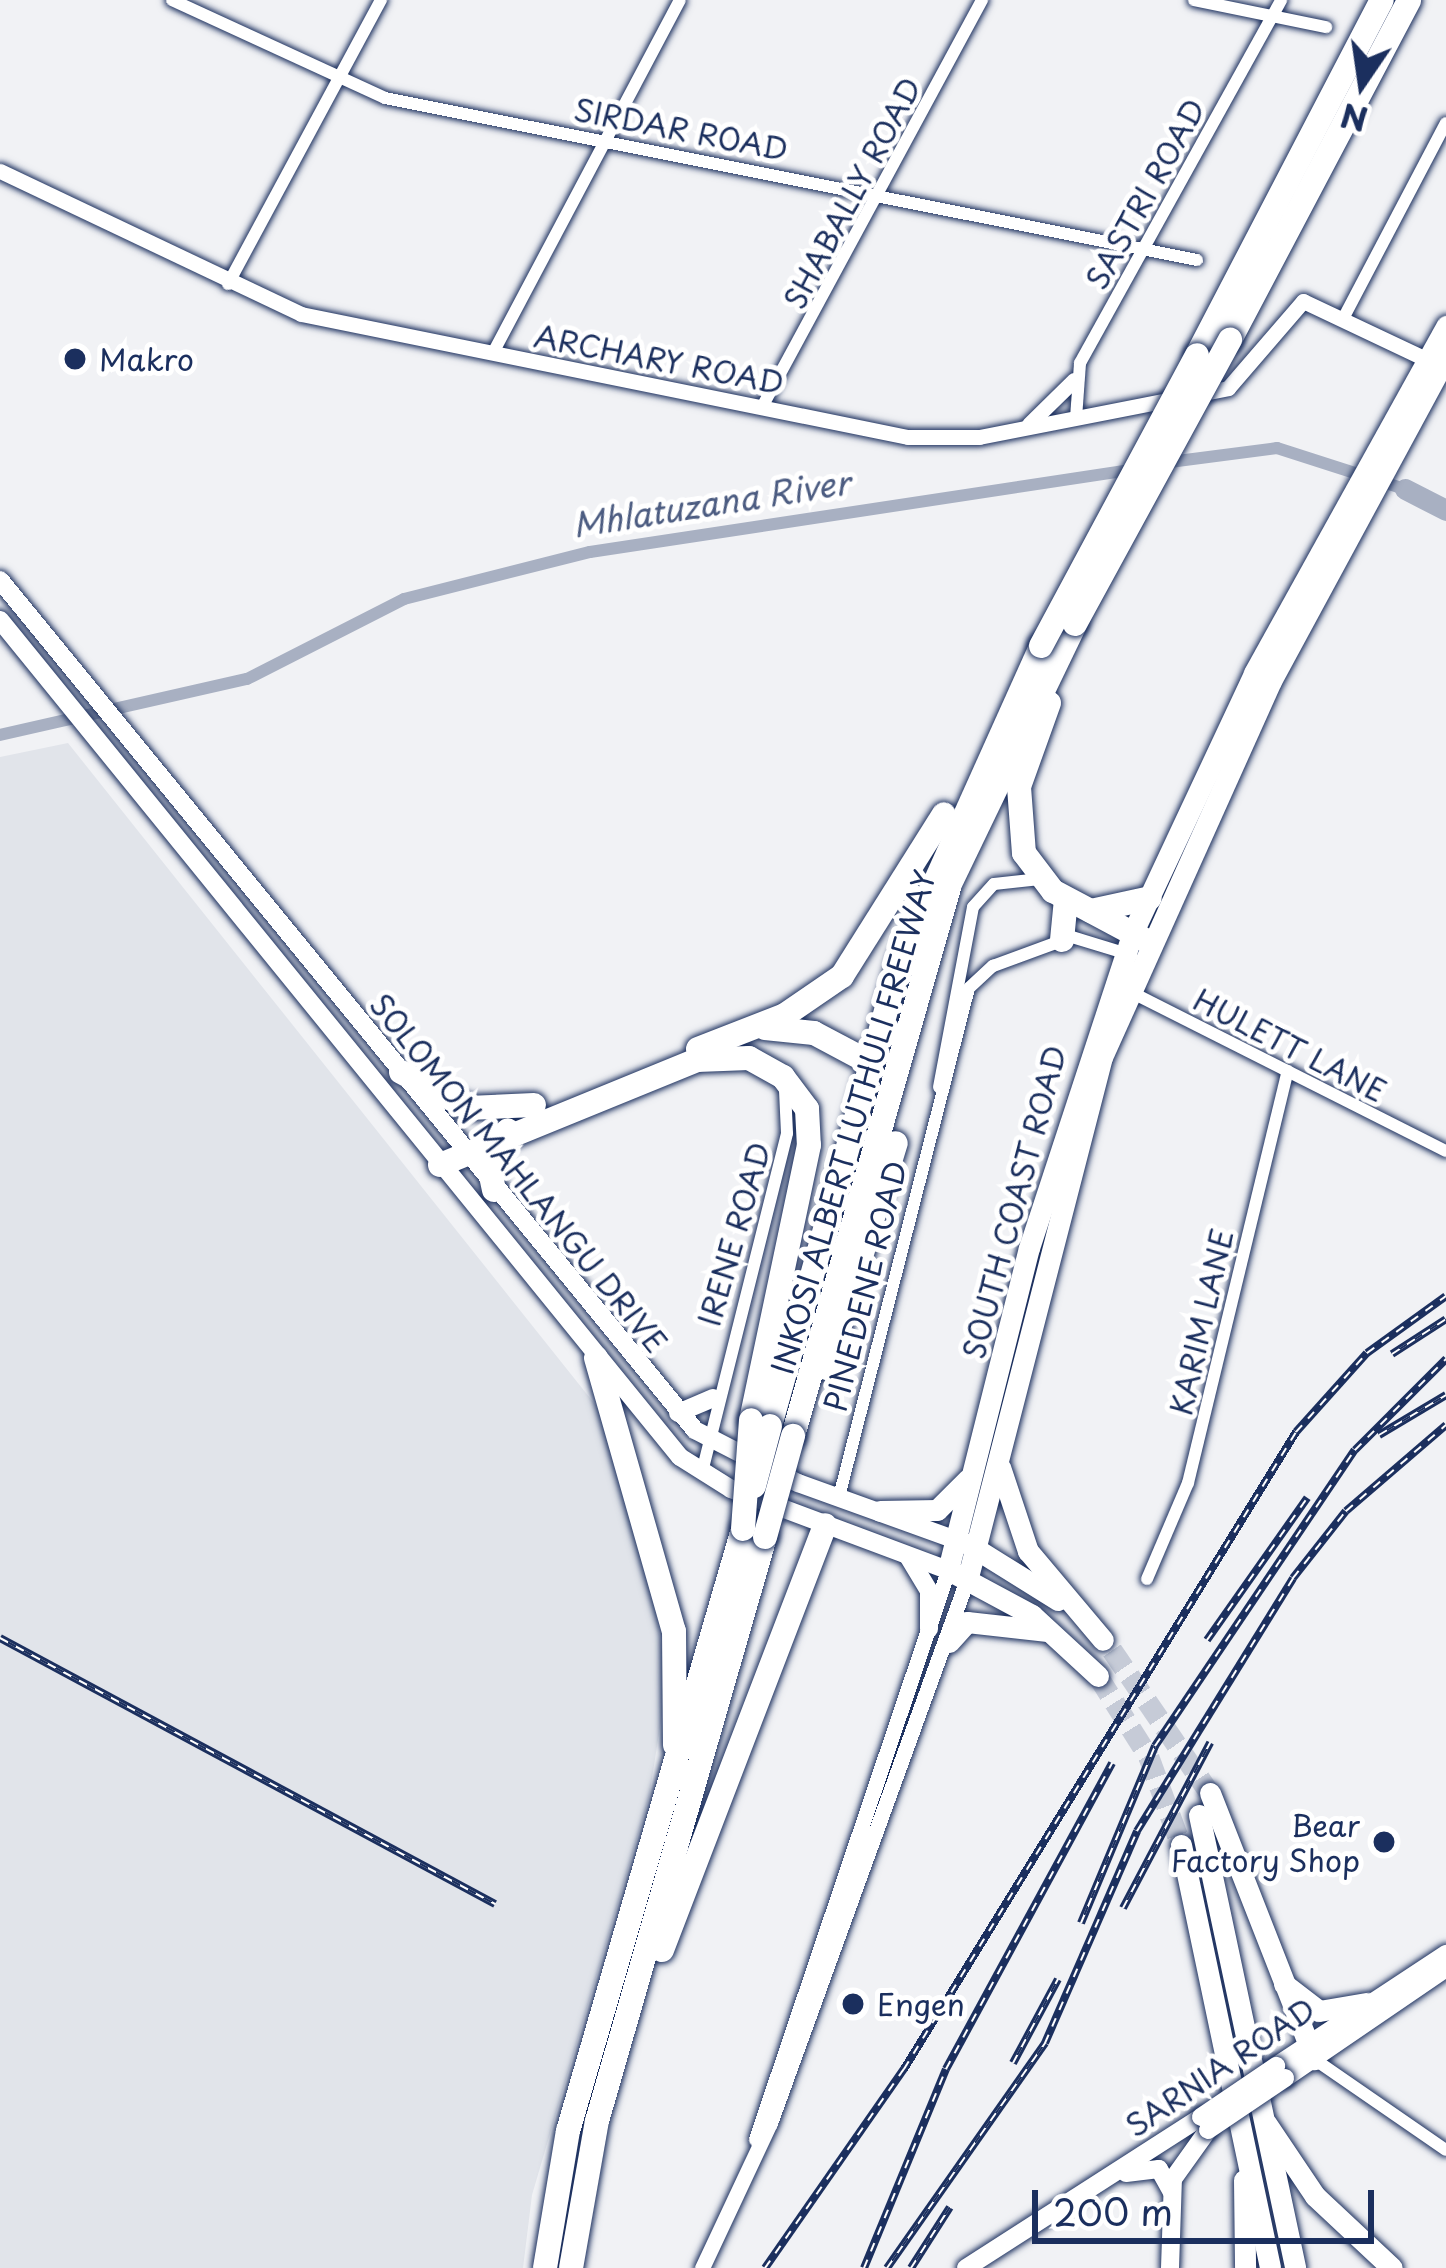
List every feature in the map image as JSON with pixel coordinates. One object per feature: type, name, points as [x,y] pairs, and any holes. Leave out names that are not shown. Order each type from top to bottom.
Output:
[{"type":"highway","name":"INKOSI ALBERT LUTHULI FREEWAY","points":[[772,1427],[803,1405],[928,947],[980,808],[1050,651],[1382,0]]},
{"type":"highway","name":"INKOSI ALBERT LUTHULI FREEWAY","points":[[571,2268],[616,2056],[754,1533],[772,1427],[901,958],[967,792],[1050,651],[1075,624],[1409,0]]},
{"type":"highway","name":"SOUTH COAST ROAD","points":[[958,1574],[1047,1215],[1094,1054],[1120,987],[1312,579],[1438,362],[1446,326]]},
{"type":"highway","points":[[1050,651],[1017,809],[1040,880],[1138,947]]},
{"type":"highway","points":[[435,1159],[534,1105],[757,1028],[858,960],[967,792]]},
{"type":"highway","name":"SOUTH COAST ROAD","points":[[1138,947],[1150,898],[1188,842]]},
{"type":"highway","points":[[1077,905],[1150,898]]},
{"type":"highway","points":[[1062,940],[1077,905]]},
{"type":"highway","points":[[757,1028],[814,1033],[861,1058]]},
{"type":"highway","points":[[458,1143],[716,1055],[782,1077],[807,1109],[809,1145],[754,1533]]},
{"type":"highway","points":[[401,1072],[468,1108],[534,1105]]},
{"type":"highway","points":[[494,1190],[487,1156],[514,1125]]},
{"type":"highway","points":[[803,1405],[826,1371],[896,1143]]},
{"type":"highway","points":[[596,1358],[674,1631],[672,1790]]},
{"type":"highway","points":[[880,1511],[949,1504],[987,1462]]},
{"type":"highway","name":"SOLOMON MAHLANGU DRIVE","points":[[967,1544],[1108,1645],[1028,1551],[987,1462]]},
{"type":"highway","points":[[616,2056],[825,1526]]},
{"type":"highway","name":"INKOSI ALBERT LUTHULI FREEWAY","points":[[545,2268],[577,2096],[754,1533]]},
{"type":"highway","name":"SOLOMON MAHLANGU DRIVE","points":[[958,1574],[1053,1632],[1098,1676]]},
{"type":"highway","points":[[949,1642],[967,1622],[1053,1632]]},
{"type":"highway","points":[[1210,1793],[1308,2053]]},
{"type":"highway","points":[[1198,1815],[1295,2268]]},
{"type":"highway","points":[[1181,1845],[1245,2177],[1270,2268]]},
{"type":"highway","points":[[1270,1956],[1301,2004],[1367,2003]]},
{"type":"highway","points":[[1262,2118],[1307,2187],[1392,2268]]},
{"type":"highway","points":[[1245,2177],[1245,2268]]},
{"type":"main road","name":"SOLOMON MAHLANGU DRIVE","points":[[0,580],[678,1413],[705,1438],[839,1497],[967,1544]]},
{"type":"main road","name":"SOLOMON MAHLANGU DRIVE","points":[[0,620],[596,1358],[702,1474],[825,1526],[958,1574]]},
{"type":"main road","points":[[678,1413],[713,1398]]},
{"type":"main road","points":[[907,1555],[928,1591],[928,1628]]},
{"type":"main road","name":"SARNIA ROAD","points":[[1308,2053],[1367,2003],[1446,1954]]},
{"type":"main road","name":"SARNIA ROAD","points":[[966,2268],[1204,2124],[1446,1968]]},
{"type":"main road","name":"SARNIA ROAD","points":[[1170,2268],[1172,2192],[1182,2158],[1204,2124]]},
{"type":"main road","points":[[1104,2181],[1155,2168],[1172,2192]]},
{"type":"street","name":"SIRDAR ROAD","points":[[172,0],[337,81],[606,141],[1197,260]]},
{"type":"street","points":[[228,284],[381,0]]},
{"type":"street","points":[[493,353],[680,0]]},
{"type":"street","name":"SHABALLY ROAD","points":[[762,407],[982,0]]},
{"type":"street","points":[[1193,0],[1326,27]]},
{"type":"street","name":"SASTRI ROAD","points":[[1074,380],[1141,249],[1281,0]]},
{"type":"street","points":[[1438,362],[1343,317],[1446,123]]},
{"type":"street","name":"ARCHARY ROAD","points":[[0,171],[228,284],[301,314],[908,437],[1016,430],[1228,388],[1294,304],[1343,317]]},
{"type":"street","points":[[1074,380],[1076,418]]},
{"type":"street","points":[[1016,430],[1074,380]]},
{"type":"street","name":"PINEDENE ROAD","points":[[939,1087],[955,969],[982,894],[1040,880]]},
{"type":"street","points":[[955,969],[977,976],[1062,940],[1093,937],[1138,947]]},
{"type":"street","name":"PINEDENE ROAD","points":[[839,1497],[939,1087],[977,976]]},
{"type":"street","name":"HULETT LANE","points":[[1120,987],[1446,1151]]},
{"type":"street","name":"KARIM LANE","points":[[1148,1579],[1188,1483],[1288,1071]]},
{"type":"street","name":"IRENE ROAD","points":[[702,1474],[713,1398],[787,1133],[782,1077]]},
{"type":"street","name":"SOUTH COAST ROAD","points":[[702,2268],[772,2095],[852,1863],[866,1796],[928,1628],[958,1574]]},
{"type":"street","name":"SOUTH COAST ROAD","points":[[852,1863],[884,1804],[949,1642],[958,1574]]},
{"type":"street","points":[[866,1796],[884,1804]]},
{"type":"street","points":[[1308,2053],[1446,2150]]},
{"type":"shaded area","points":[[68,743],[629,1447],[667,1683],[649,1797],[532,2195],[523,2268],[0,2268],[0,757]]},
{"type":"waterway","name":"Mhlatuzana River","points":[[1162,463],[1277,448],[1405,489]]},
{"type":"waterway","name":"Mhlatuzana River","points":[[0,735],[247,679],[404,599],[590,552],[1136,469]]},
{"type":"waterway","name":"Mhlatuzana River","points":[[1405,489],[1446,510]]},
{"type":"tunnel","points":[[1112,1650],[1210,1793]]},
{"type":"tunnel","points":[[1098,1676],[1149,1757],[1181,1845]]},
{"type":"railway","points":[[765,2268],[904,2069],[1296,1432],[1367,1353],[1446,1296]]},
{"type":"railway","points":[[1392,1354],[1446,1319]]},
{"type":"railway","points":[[1081,1923],[1155,1746],[1355,1450],[1446,1359]]},
{"type":"railway","points":[[1379,1435],[1446,1395]]},
{"type":"railway","points":[[887,2268],[1045,2043],[1137,1831],[1293,1578],[1346,1511],[1446,1425]]},
{"type":"railway","points":[[1207,1640],[1307,1498]]},
{"type":"railway","points":[[0,1638],[495,1904]]},
{"type":"railway","points":[[1123,1908],[1210,1743]]},
{"type":"railway","points":[[864,2268],[946,2069],[1112,1763]]},
{"type":"railway","points":[[1013,2063],[1058,1979]]},
{"type":"railway","points":[[911,2268],[950,2207]]},
{"type":"place","name":"Makro","points":[[75,359]]},
{"type":"place","name":"Bear Factory Shop","points":[[1384,1842]]},
{"type":"place","name":"Engen","points":[[853,2004]]}]
